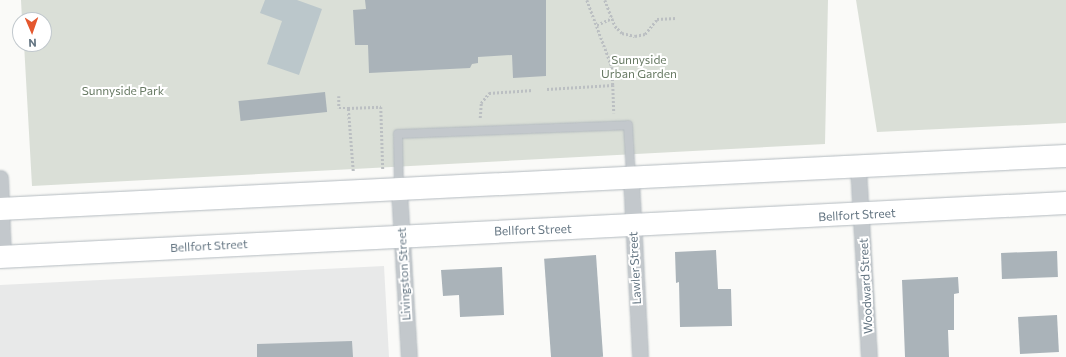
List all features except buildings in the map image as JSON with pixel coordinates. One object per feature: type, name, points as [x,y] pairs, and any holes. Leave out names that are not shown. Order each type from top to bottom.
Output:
[{"type":"main road","points":[[1,209],[391,191],[1066,156]]},
{"type":"main road","name":"Bellfort Street","points":[[2,257],[402,236],[862,215],[1066,203]]},
{"type":"street","name":"Woodward Street","points":[[858,167],[862,215],[869,357]]},
{"type":"street","points":[[0,178],[2,257]]},
{"type":"street","name":"Lawler Street","points":[[631,178],[640,357]]},
{"type":"street","name":"Livingston Street","points":[[391,191],[402,236],[409,357]]},
{"type":"lane","points":[[391,191],[398,134],[628,125],[631,178]]},
{"type":"path","points":[[586,0],[597,25],[612,67],[614,126]]},
{"type":"path","points":[[605,0],[615,26],[622,33],[635,36],[645,34],[657,19],[676,18]]},
{"type":"path","points":[[597,25],[612,18]]},
{"type":"path","points":[[546,89],[613,85]]},
{"type":"path","points":[[479,131],[481,103],[489,93],[532,90]]},
{"type":"path","points":[[339,96],[339,108],[381,107],[391,191]]},
{"type":"path","points":[[348,108],[354,174]]},
{"type":"shaded area","points":[[265,0],[297,0],[322,9],[299,75],[267,64],[282,21],[260,13]]},
{"type":"shaded area","points":[[384,266],[389,357],[0,357],[0,285]]},
{"type":"green space","name":"Sunnyside Park","points":[[21,0],[828,0],[825,144],[32,186],[24,52],[52,52],[52,12],[22,12]]},
{"type":"green space","points":[[856,0],[1066,0],[1066,123],[877,132]]},
{"type":"park label","name":"Sunnyside Urban Garden","points":[[639,67]]}]
